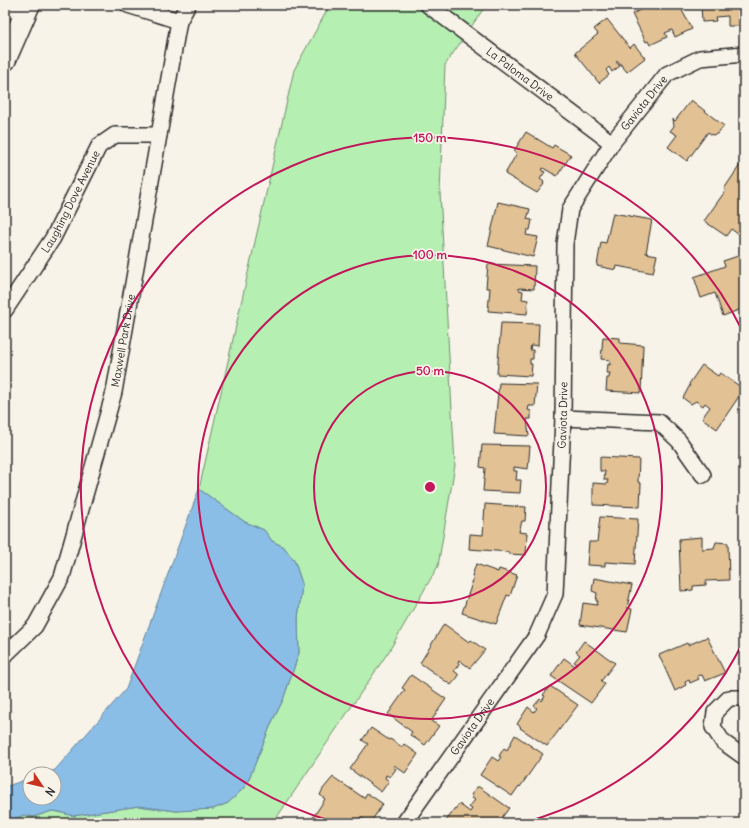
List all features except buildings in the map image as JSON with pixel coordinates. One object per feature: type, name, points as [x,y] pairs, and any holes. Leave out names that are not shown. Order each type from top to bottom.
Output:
[{"type":"street","points":[[5,9],[7,5]]},
{"type":"street","points":[[5,60],[29,5]]},
{"type":"street","points":[[128,5],[179,21]]},
{"type":"street","name":"Maxwell Park Drive","points":[[5,655],[35,626],[62,577],[73,540],[114,392],[179,21],[188,5]]},
{"type":"street","name":"La Paloma Drive","points":[[428,5],[612,142]]},
{"type":"street","name":"Gaviota Drive","points":[[404,823],[537,635],[555,594],[563,418],[565,244],[570,209],[612,142],[667,74],[700,58],[744,54]]},
{"type":"street","name":"Laughing Dove Avenue","points":[[5,310],[53,238],[99,146],[115,135],[159,135]]},
{"type":"street","points":[[563,418],[659,422],[679,441],[702,475]]},
{"type":"street","points":[[744,698],[729,698],[715,712],[713,727],[723,742],[744,756]]},
{"type":"green space","points":[[330,5],[486,5],[445,65],[440,192],[455,465],[438,566],[389,651],[273,823],[5,823],[24,815],[33,817],[52,811],[73,816],[139,806],[176,811],[213,809],[228,803],[243,789],[248,781],[272,722],[283,700],[299,653],[298,619],[302,584],[295,562],[284,547],[272,541],[264,530],[245,522],[199,489],[294,70]]},
{"type":"water","points":[[199,489],[245,522],[264,530],[272,541],[284,547],[295,562],[302,584],[298,619],[299,653],[283,700],[272,722],[248,781],[243,789],[228,803],[213,809],[176,811],[139,806],[73,816],[52,811],[33,817],[24,815],[5,823],[5,787],[22,781],[22,806],[62,806],[62,766],[59,766],[126,689]]}]
